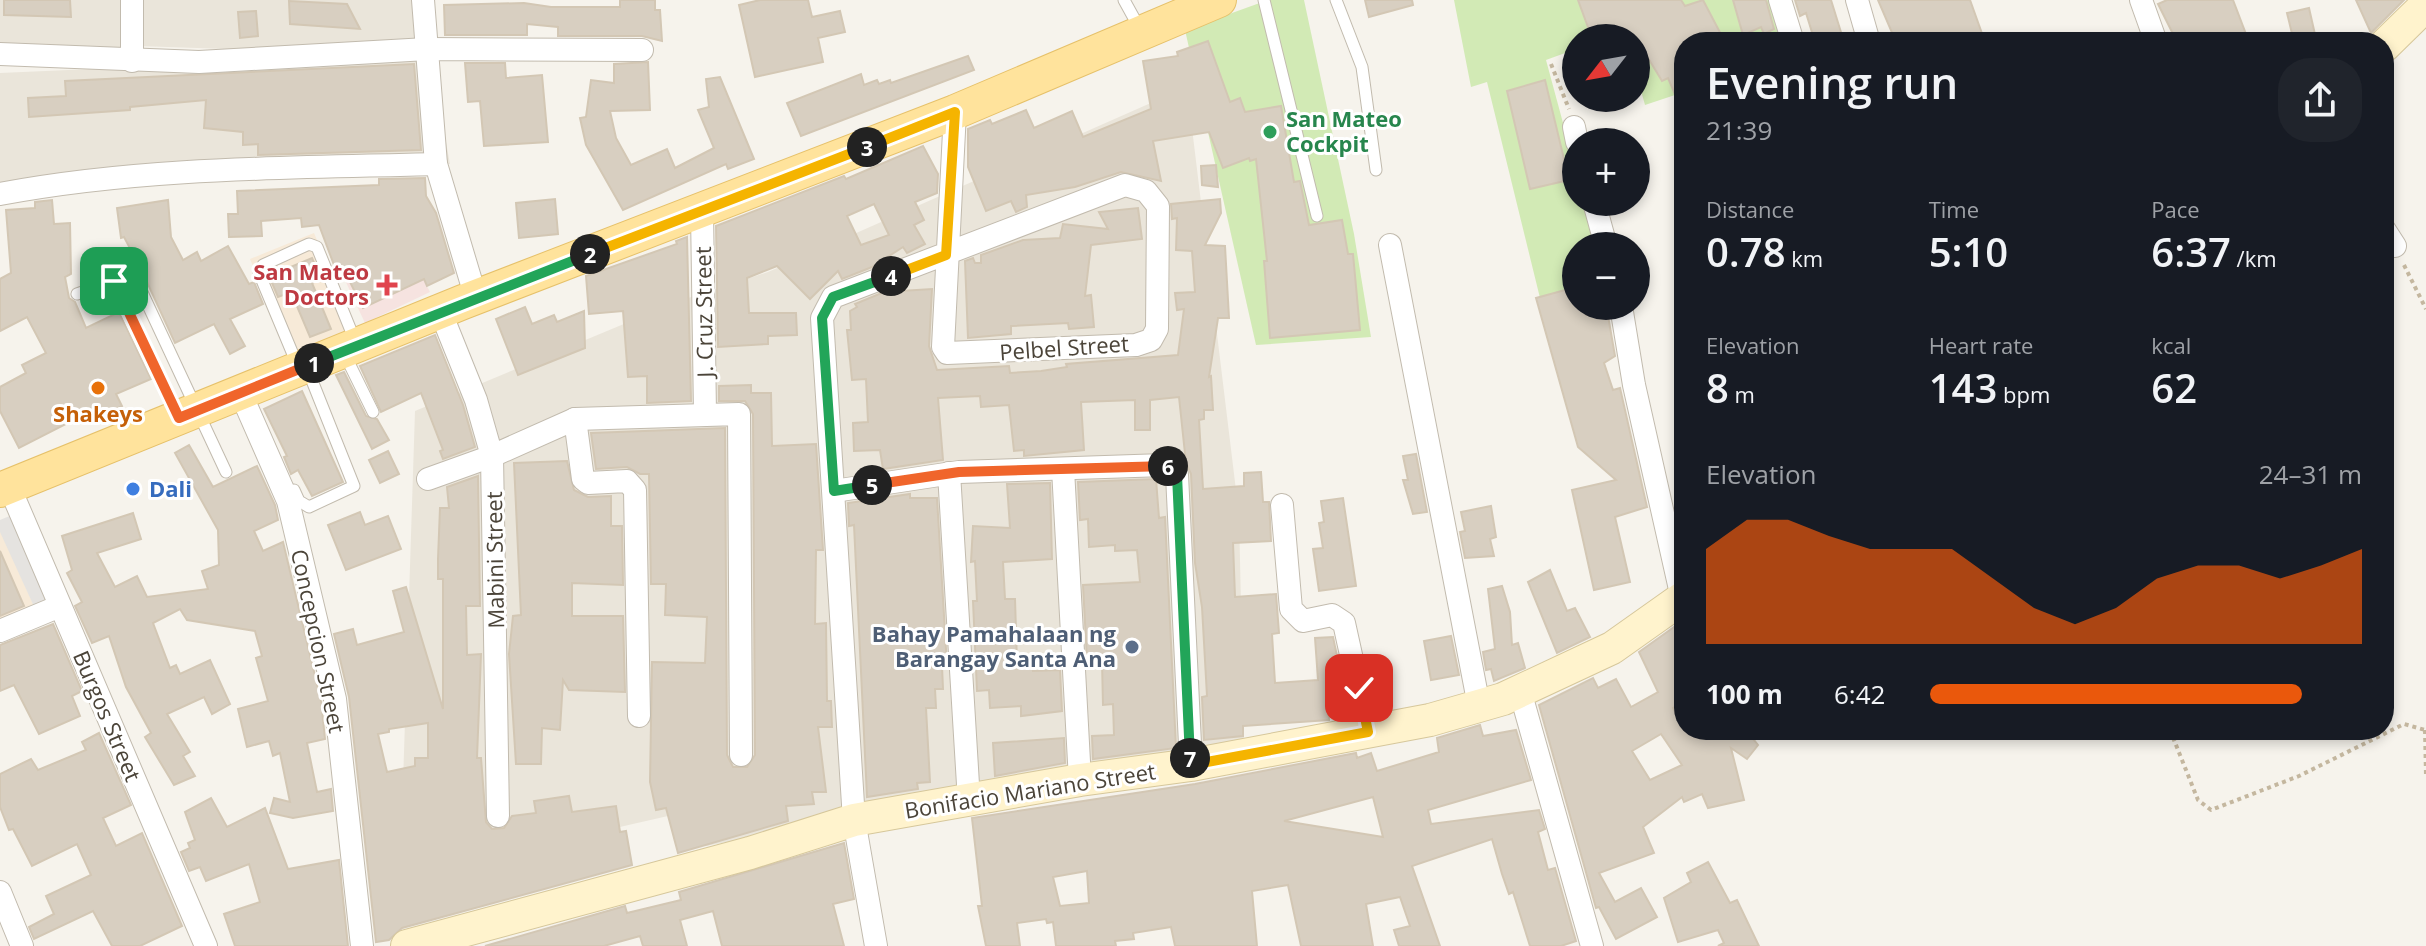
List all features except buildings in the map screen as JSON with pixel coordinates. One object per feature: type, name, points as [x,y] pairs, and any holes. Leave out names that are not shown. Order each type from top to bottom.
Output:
[{"type":"main road","points":[[3,481],[246,392],[476,298],[955,112],[1219,0]]},
{"type":"street","points":[[132,0],[132,61]]},
{"type":"street","points":[[423,0],[436,164],[476,298]]},
{"type":"street","points":[[1780,0],[1790,32]]},
{"type":"street","points":[[1857,0],[1866,32]]},
{"type":"street","points":[[2145,1],[2153,32]]},
{"type":"street","points":[[2394,36],[2426,5]]},
{"type":"street","points":[[0,54],[199,62],[427,49],[642,50]]},
{"type":"street","name":"Pelbel Street","points":[[876,946],[854,820],[822,318],[825,307],[833,297],[946,255],[1125,185],[1146,191],[1158,206],[1157,329],[1151,340],[1136,345],[947,353],[943,347],[946,255],[955,112]]},
{"type":"street","points":[[0,194],[49,185],[212,170],[436,164]]},
{"type":"street","name":"J. Cruz Street","points":[[702,212],[705,413]]},
{"type":"street","points":[[1390,245],[1479,706]]},
{"type":"street","name":"Mabini Street","points":[[441,313],[476,400],[492,456],[498,816]]},
{"type":"street","points":[[1623,320],[1634,385],[1674,559]]},
{"type":"street","name":"Concepcion Street","points":[[246,392],[288,501],[335,699],[362,946]]},
{"type":"street","points":[[428,479],[492,456],[575,419],[735,412],[740,417],[741,755]]},
{"type":"street","points":[[575,419],[583,479],[588,483],[627,481],[635,490],[639,716]]},
{"type":"street","points":[[834,491],[949,473],[1164,465],[1173,468],[1177,475],[1191,765]]},
{"type":"street","points":[[1063,469],[1080,780]]},
{"type":"street","points":[[949,473],[969,801]]},
{"type":"street","name":"Burgos Street","points":[[3,481],[206,946]]},
{"type":"street","points":[[1282,505],[1291,609],[1303,621],[1332,615],[1344,623],[1368,732]]},
{"type":"street","name":"Bonifacio Mariano Street","points":[[407,946],[750,853],[854,820],[1080,780],[1191,765],[1430,720],[1520,691],[1612,648],[1674,604]]},
{"type":"street","points":[[0,631],[60,606]]},
{"type":"street","points":[[1520,691],[1592,946]]},
{"type":"street","points":[[0,892],[22,946]]},
{"type":"lane","points":[[1124,0],[1142,33]]},
{"type":"lane","points":[[1264,0],[1317,216]]},
{"type":"lane","points":[[1336,0],[1362,67],[1376,170]]},
{"type":"lane","points":[[246,392],[299,501],[309,507],[354,486],[259,273],[263,265],[309,244],[317,247],[373,412]]},
{"type":"lane","points":[[133,273],[188,414]]},
{"type":"lane","points":[[77,294],[114,281],[188,414],[226,472]]},
{"type":"path","points":[[1551,64],[1574,128]]},
{"type":"path","points":[[2394,246],[2426,309]]},
{"type":"path","points":[[2394,729],[2404,724],[2425,729],[2426,775]]},
{"type":"path","points":[[2174,740],[2198,800],[2211,810],[2299,776],[2372,740]]},
{"type":"shaded area","points":[[0,0],[123,0],[122,53],[0,49]]},
{"type":"shaded area","points":[[139,0],[420,0],[450,164],[0,186],[0,73],[411,55],[138,46]]},
{"type":"shaded area","points":[[1187,87],[1239,515],[1244,741],[706,846],[703,808],[400,877],[415,411],[679,301],[768,272]]},
{"type":"shaded area","points":[[314,233],[334,280],[346,333],[290,356],[250,259]]},
{"type":"shaded area","name":"San Mateo Doctors","points":[[407,248],[430,292],[365,323],[344,278]]},
{"type":"shaded area","points":[[12,515],[51,607],[37,613],[0,532],[0,520]]},
{"type":"shaded area","points":[[0,532],[37,613],[0,629]]},
{"type":"green space","name":"San Mateo Cockpit","points":[[1268,0],[1304,0],[1354,234],[1371,337],[1256,345],[1185,30]]},
{"type":"green space","points":[[1454,0],[1777,0],[1788,32],[1674,32],[1674,95],[1650,103],[1650,24],[1562,24],[1562,54],[1546,60],[1564,128],[1562,216],[1588,216],[1593,232],[1562,232],[1562,291],[1540,298],[1487,82],[1471,87]]},
{"type":"place","name":"San Mateo Cockpit","points":[[1270,132]]},
{"type":"place","name":"San Mateo Doctors","points":[[387,285]]},
{"type":"place","name":"Shakeys","points":[[98,388]]},
{"type":"place","name":"Dali","points":[[133,489]]},
{"type":"place","name":"Bahay Pamahalaan ng Barangay Santa Ana","points":[[1132,647]]},
{"type":"route","points":[[114,281],[179,418],[463,302],[955,112],[946,255],[833,297],[825,307],[822,318],[834,491],[959,472],[1164,465],[1173,468],[1177,475],[1191,765],[1368,732],[1359,688]]}]
